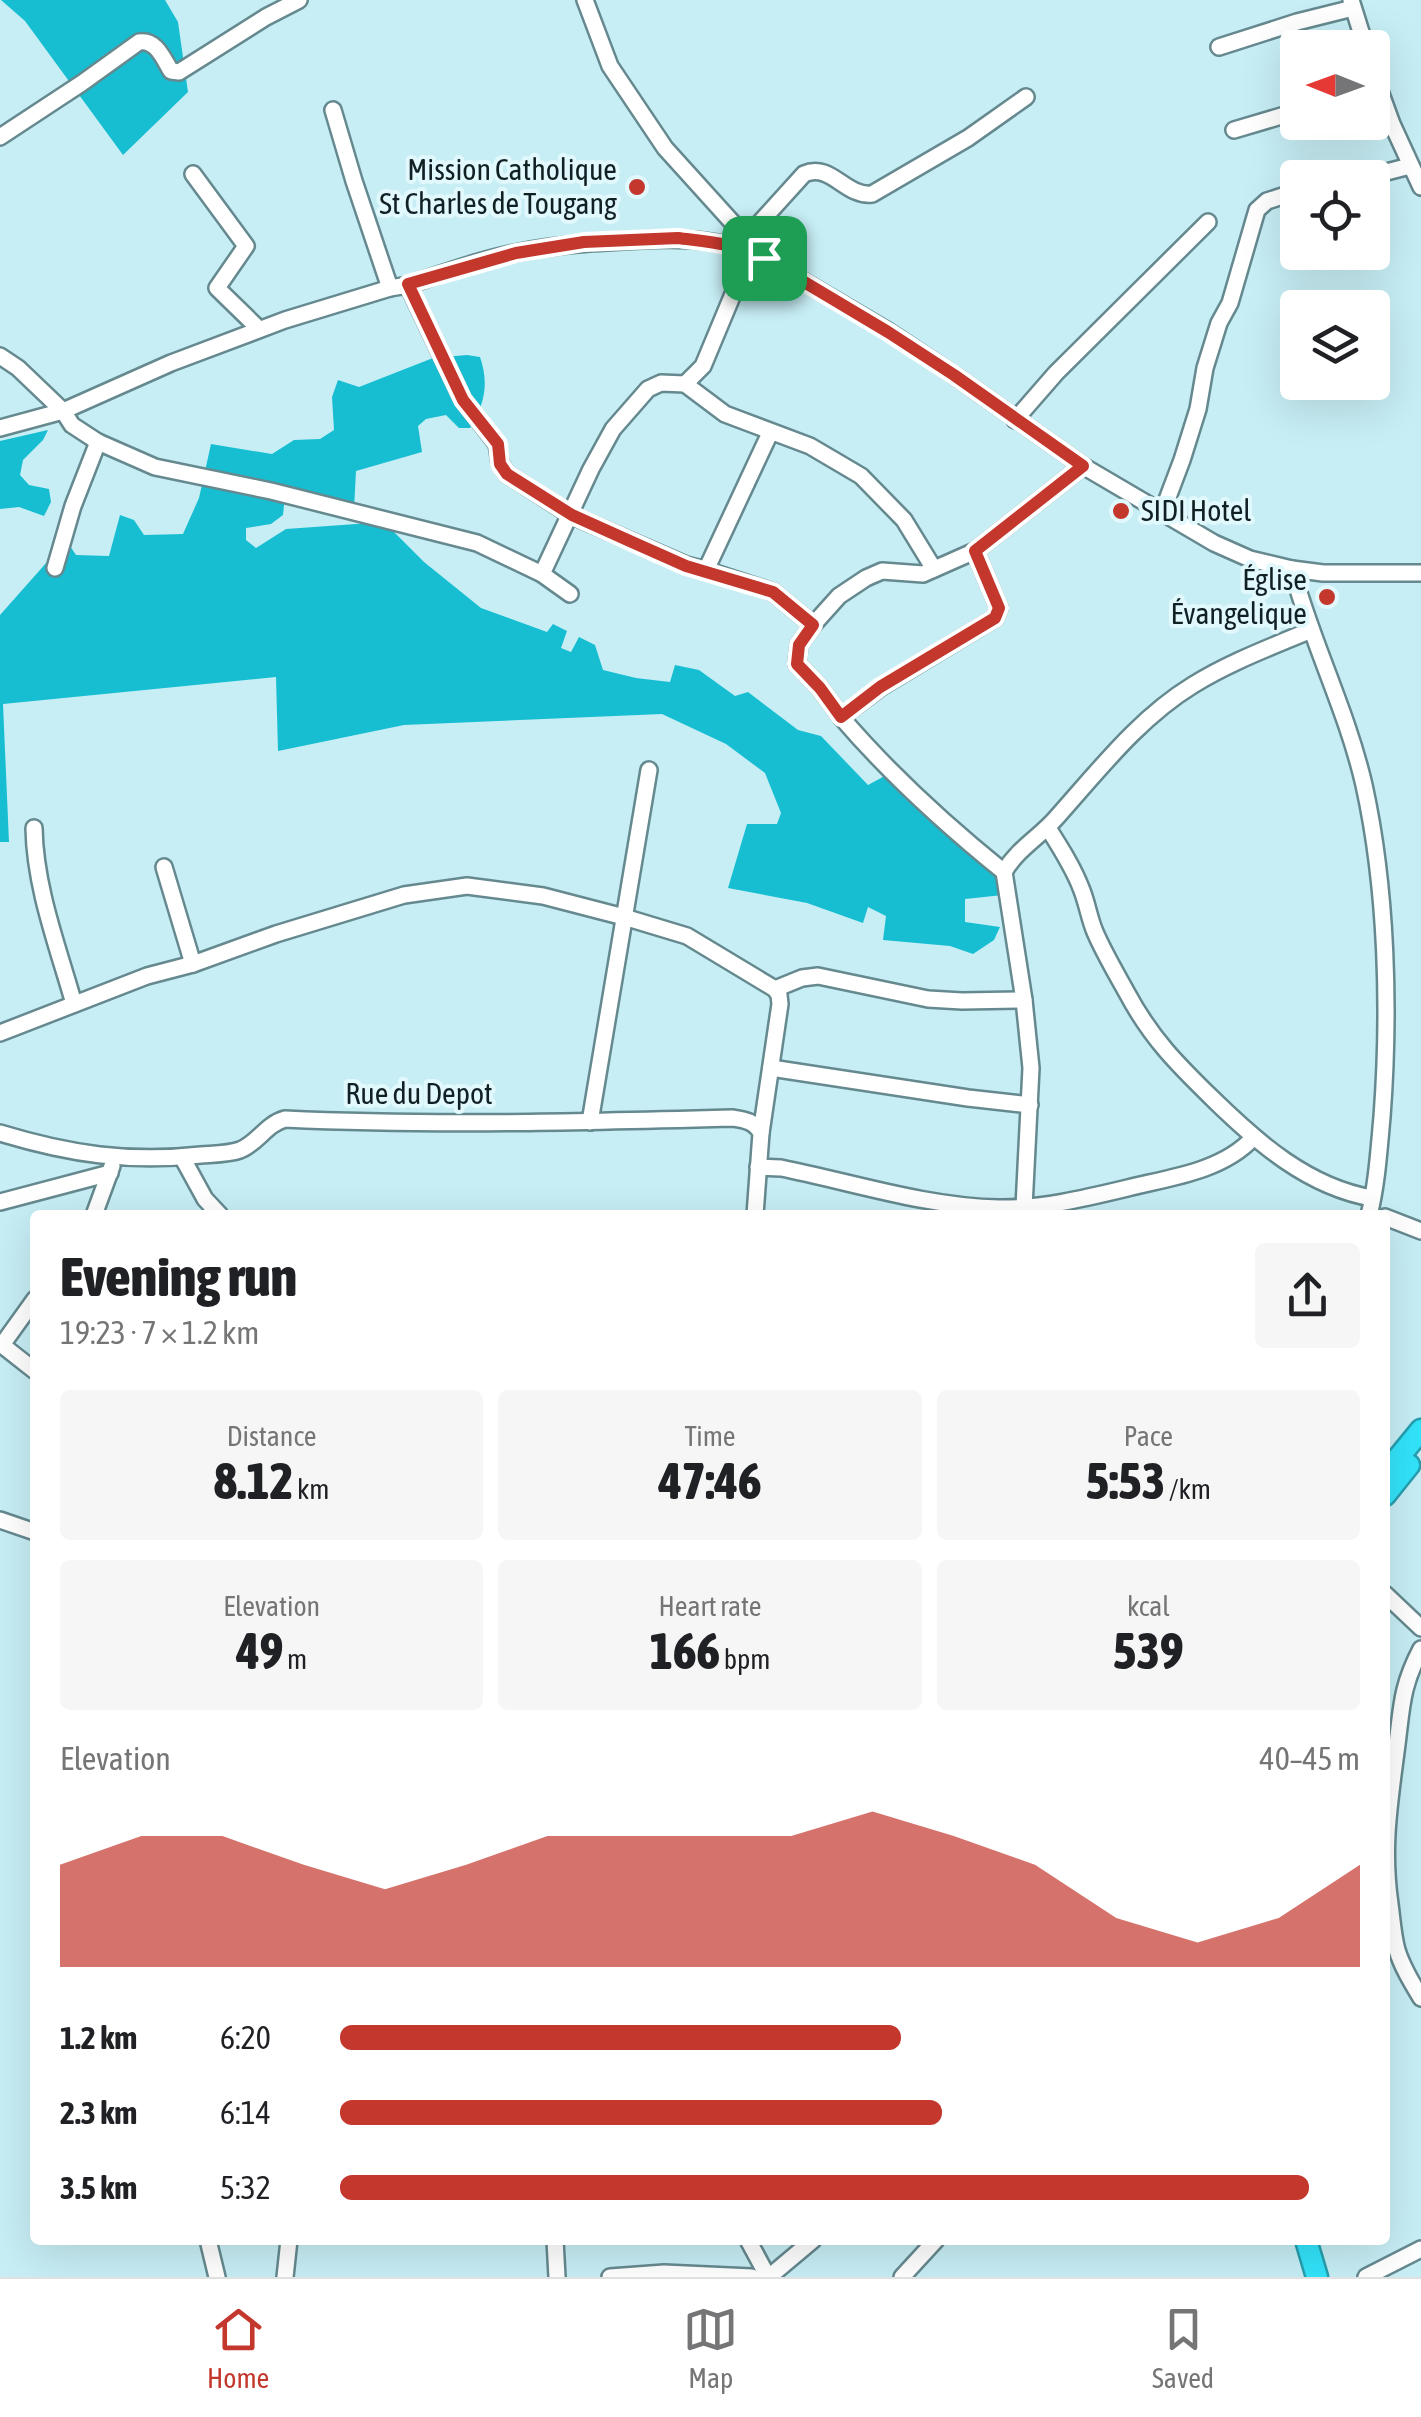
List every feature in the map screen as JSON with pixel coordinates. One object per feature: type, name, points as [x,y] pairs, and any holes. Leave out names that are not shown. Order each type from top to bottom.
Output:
[{"type":"highway","points":[[1390,1468],[1421,1430]]},
{"type":"highway","points":[[1390,1489],[1421,1450]]},
{"type":"highway","points":[[1295,2245],[1304,2277]]},
{"type":"highway","points":[[1307,2245],[1317,2277]]},
{"type":"street","points":[[0,137],[138,42],[154,44],[171,71],[179,72],[299,0]]},
{"type":"street","points":[[585,0],[610,66],[654,132],[754,249],[904,342],[1083,466],[1214,543],[1250,559],[1292,569],[1323,573],[1421,573]]},
{"type":"street","points":[[1219,47],[1352,4],[1360,30]]},
{"type":"street","points":[[685,384],[703,366],[754,249],[804,174],[820,171],[849,190],[872,194],[968,138],[1026,97]]},
{"type":"street","points":[[333,110],[390,288]]},
{"type":"street","points":[[1234,130],[1280,116]]},
{"type":"street","points":[[1390,122],[1421,186]]},
{"type":"street","points":[[1390,171],[1410,166]]},
{"type":"street","points":[[193,174],[246,246],[217,288],[259,329]]},
{"type":"street","points":[[1162,513],[1182,460],[1205,368],[1230,302],[1257,210],[1267,201],[1280,197]]},
{"type":"street","points":[[1015,420],[1208,222]]},
{"type":"street","points":[[0,428],[62,411],[259,329],[516,253],[584,242],[678,238],[754,249]]},
{"type":"street","points":[[408,284],[463,400],[498,444],[500,464],[507,474],[572,515],[686,566],[773,592],[813,625]]},
{"type":"street","points":[[0,356],[18,368],[72,425],[98,442],[154,467],[270,491],[477,543],[542,574],[570,594]]},
{"type":"street","points":[[542,574],[613,430],[648,389],[661,383],[685,384],[724,414],[810,446],[862,476],[904,520],[934,569]]},
{"type":"street","points":[[706,570],[770,433]]},
{"type":"street","points":[[55,568],[98,442]]},
{"type":"street","points":[[1024,1207],[1030,1068],[1004,872],[927,806],[841,717],[797,664],[799,645],[838,596],[882,571],[923,574],[975,551],[1083,466]]},
{"type":"street","points":[[841,717],[880,687],[995,618],[999,608],[975,551]]},
{"type":"street","points":[[1292,569],[1342,708],[1364,785],[1376,862],[1386,971],[1386,1058],[1376,1210]]},
{"type":"street","points":[[1004,872],[1104,762],[1190,686],[1235,661],[1311,630]]},
{"type":"street","points":[[590,1122],[649,770]]},
{"type":"street","points":[[34,828],[40,883],[74,1004]]},
{"type":"street","points":[[1048,828],[1080,886],[1095,932],[1148,1030],[1163,1050],[1253,1138],[1300,1170],[1354,1195],[1375,1210]]},
{"type":"street","points":[[164,867],[193,964]]},
{"type":"street","points":[[0,1033],[147,976],[404,895],[467,886],[543,896],[687,936],[775,989],[780,1004],[761,1133],[755,1210]]},
{"type":"street","points":[[775,989],[818,976],[962,1002],[1024,1000]]},
{"type":"street","points":[[771,1068],[1030,1105]]},
{"type":"street","name":"Rue du Depot","points":[[1,1134],[113,1166],[236,1151],[285,1119],[373,1123],[732,1118],[748,1120],[761,1133]]},
{"type":"street","points":[[758,1167],[781,1168],[952,1205],[1024,1207],[1078,1200],[1181,1174],[1217,1163],[1241,1150],[1253,1138]]},
{"type":"street","points":[[182,1157],[215,1210]]},
{"type":"street","points":[[0,1202],[113,1166]]},
{"type":"street","points":[[96,1210],[113,1166]]},
{"type":"street","points":[[1390,1217],[1421,1231]]},
{"type":"street","points":[[30,1306],[1,1346],[30,1367]]},
{"type":"street","points":[[0,1520],[30,1530]]},
{"type":"street","points":[[1390,1599],[1421,1628]]},
{"type":"street","points":[[1390,1802],[1400,1703],[1406,1679],[1421,1649]]},
{"type":"street","points":[[1390,1709],[1400,1703]]},
{"type":"street","points":[[1390,1915],[1397,1950],[1421,1998]]},
{"type":"street","points":[[209,2245],[214,2276]]},
{"type":"street","points":[[286,2277],[289,2245]]},
{"type":"street","points":[[555,2245],[557,2277]]},
{"type":"street","points":[[751,2245],[769,2277],[806,2245]]},
{"type":"street","points":[[902,2277],[931,2245]]},
{"type":"street","points":[[1366,2277],[1421,2250]]},
{"type":"street","points":[[610,2277],[664,2272],[752,2277]]},
{"type":"shaded area","points":[[1,0],[165,0],[178,22],[188,92],[123,155],[25,21]]},
{"type":"shaded area","points":[[480,357],[485,385],[470,428],[459,428],[446,415],[426,419],[418,426],[422,452],[356,471],[354,509],[285,496],[283,515],[271,524],[246,528],[246,540],[256,548],[286,529],[384,522],[424,562],[481,608],[547,632],[553,624],[567,631],[561,648],[571,652],[579,637],[595,645],[603,670],[670,682],[675,665],[699,670],[735,696],[748,692],[798,730],[821,736],[868,785],[892,772],[998,858],[1003,895],[965,899],[965,922],[1000,927],[994,940],[973,954],[950,946],[883,940],[886,916],[868,907],[863,923],[807,903],[728,888],[747,824],[777,824],[781,813],[765,773],[726,744],[662,714],[404,725],[278,751],[276,677],[3,704],[9,842],[0,842],[0,615],[47,562],[58,528],[76,555],[109,556],[120,515],[134,520],[144,535],[183,534],[199,498],[211,444],[272,454],[294,440],[320,439],[334,430],[332,397],[338,380],[359,387],[433,358]]},
{"type":"shaded area","points":[[48,430],[23,460],[20,475],[29,485],[49,489],[51,502],[44,516],[19,507],[0,509],[0,441]]},
{"type":"place","name":"Mission Catholique St Charles de Tougang","points":[[637,187]]},
{"type":"place","name":"SIDI Hotel","points":[[1121,511]]},
{"type":"place","name":"Église Évangelique","points":[[1327,597]]},
{"type":"route","points":[[678,238],[720,244],[764,258],[954,375],[1083,466],[975,551],[999,608],[995,618],[880,687],[841,717],[797,664],[799,645],[813,625],[773,592],[686,566],[572,515],[507,474],[500,464],[498,444],[463,400],[408,284],[516,253],[584,242],[678,238]]}]
